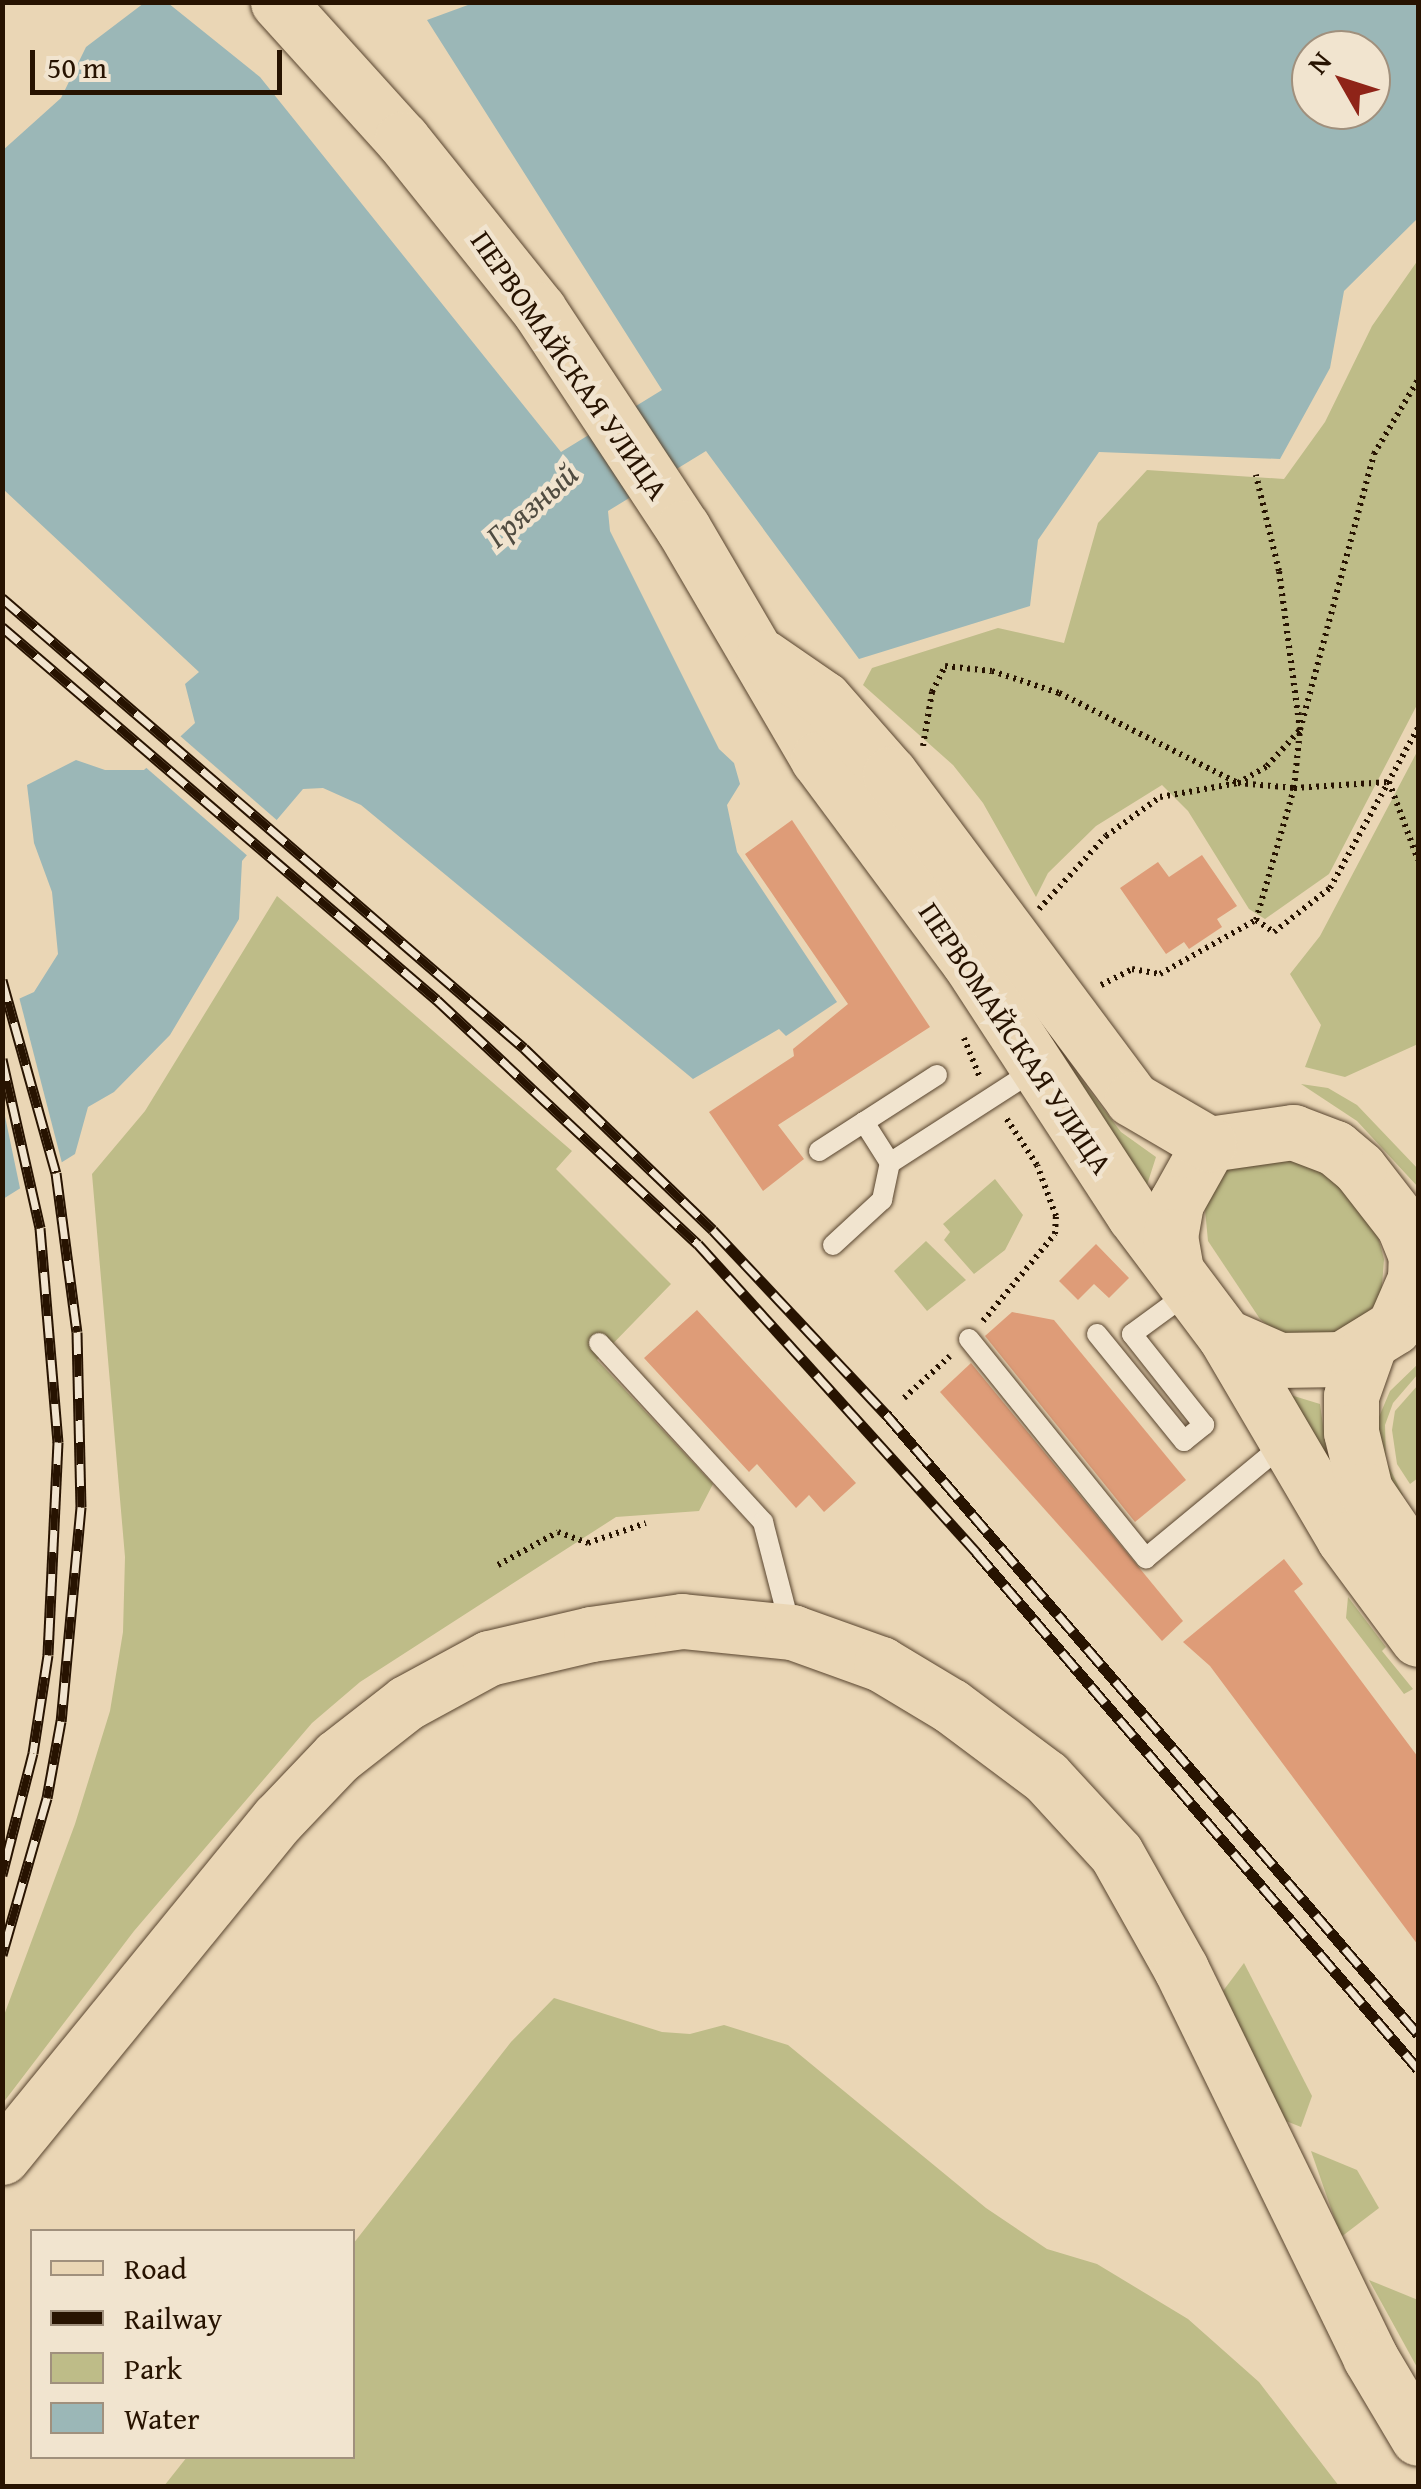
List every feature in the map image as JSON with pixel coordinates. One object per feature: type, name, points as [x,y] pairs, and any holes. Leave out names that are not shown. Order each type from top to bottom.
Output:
[{"type":"main road","name":"ПЕРВОМАЙСКАЯ УЛИЦА","points":[[278,2],[444,190],[590,386],[683,528],[818,760],[1184,1280]]},
{"type":"main road","name":"ПЕРВОМАЙСКАЯ УЛИЦА","points":[[760,655],[824,698],[890,774],[1132,1099],[1209,1144]]},
{"type":"main road","points":[[1225,1336],[1278,1360],[1342,1359],[1368,1348],[1394,1327],[1415,1279],[1416,1256],[1386,1199],[1360,1168],[1312,1136],[1276,1133],[1209,1144],[1176,1203],[1170,1236],[1184,1280],[1225,1336],[1344,1539],[1418,1639]]},
{"type":"main road","points":[[1368,1348],[1351,1396],[1351,1432],[1365,1490],[1418,1568]]},
{"type":"main road","points":[[2,2158],[278,1818],[337,1757],[406,1702],[489,1658],[591,1634],[682,1621],[792,1632],[881,1664],[951,1706],[1046,1777],[1116,1854],[1189,1986],[1370,2357],[1418,2438]]},
{"type":"lane","points":[[890,1164],[1038,1068]]},
{"type":"lane","points":[[819,1151],[937,1075]]},
{"type":"lane","points":[[834,1245],[882,1200],[890,1164],[864,1122]]},
{"type":"lane","points":[[1132,1334],[1204,1426],[1184,1441],[1104,1343],[1132,1334],[1184,1280]]},
{"type":"lane","points":[[968,1339],[1146,1558],[1285,1443]]},
{"type":"lane","points":[[599,1343],[762,1522],[792,1632]]},
{"type":"path","points":[[1083,995],[1132,969],[1160,974],[1256,920],[1294,788],[1300,730],[1374,454],[1404,396],[1418,382]]},
{"type":"path","points":[[1256,475],[1279,571],[1300,730]]},
{"type":"path","points":[[923,752],[932,692],[945,666],[960,664],[1060,693],[1238,783]]},
{"type":"path","points":[[1256,920],[1274,932],[1330,888],[1418,728]]},
{"type":"path","points":[[1238,783],[1267,766],[1300,730]]},
{"type":"path","points":[[1032,917],[1106,836],[1160,798],[1238,783],[1294,788],[1390,782]]},
{"type":"path","points":[[1390,782],[1418,860]]},
{"type":"path","points":[[904,1398],[968,1339],[1055,1234],[1056,1216],[1036,1165],[993,1097],[960,1029]]},
{"type":"path","points":[[498,1565],[558,1532],[588,1543],[646,1523]]},
{"type":"green space","points":[[1418,260],[1418,703],[1329,874],[1265,919],[1249,909],[1188,811],[1162,785],[1096,826],[1048,873],[1036,897],[983,803],[953,765],[863,685],[872,668],[998,628],[1064,643],[1098,523],[1147,470],[1284,479],[1325,422],[1372,326]]},
{"type":"green space","points":[[1418,750],[1418,1044],[1345,1077],[1305,1067],[1321,1025],[1290,974],[1320,936]]},
{"type":"green space","points":[[277,896],[572,1151],[556,1169],[671,1284],[597,1360],[713,1484],[699,1511],[616,1517],[360,1682],[312,1723],[134,1931],[3,2103],[3,2018],[75,1824],[110,1711],[123,1632],[125,1557],[92,1174],[145,1111]]},
{"type":"green space","points":[[1059,1051],[1121,1132],[1156,1157],[1147,1185]]},
{"type":"green space","points":[[1301,1084],[1328,1088],[1357,1105],[1418,1169],[1418,1187],[1357,1121]]},
{"type":"green space","points":[[1265,1147],[1324,1169],[1377,1233],[1384,1259],[1381,1298],[1346,1335],[1279,1334],[1260,1319],[1208,1241],[1204,1199],[1225,1164]]},
{"type":"green space","points":[[995,1179],[1023,1215],[1005,1250],[974,1274],[944,1240],[950,1232],[943,1224]]},
{"type":"green space","points":[[926,1241],[966,1280],[927,1311],[894,1271]]},
{"type":"green space","points":[[1418,1364],[1418,1374],[1393,1403],[1385,1425],[1386,1461],[1403,1495],[1394,1500],[1376,1424],[1390,1391]]},
{"type":"green space","points":[[1418,1385],[1418,1478],[1410,1484],[1397,1464],[1392,1430],[1395,1411]]},
{"type":"green space","points":[[1284,1393],[1320,1404],[1330,1475]]},
{"type":"green space","points":[[1348,1597],[1386,1647],[1382,1651],[1413,1689],[1404,1694],[1346,1618]]},
{"type":"green space","points":[[1244,1963],[1312,2096],[1301,2127],[1276,2117],[1223,1991]]},
{"type":"green space","points":[[554,1998],[662,2032],[690,2034],[724,2025],[788,2045],[986,2208],[1047,2249],[1097,2264],[1188,2319],[1259,2382],[1339,2486],[164,2486],[185,2459],[355,2459],[355,2241],[511,2042]]},
{"type":"green space","points":[[1311,2151],[1357,2170],[1379,2208],[1341,2237]]},
{"type":"green space","points":[[1369,2280],[1418,2300],[1418,2369]]},
{"type":"water","name":"Грязный","points":[[476,2],[1418,3],[1418,218],[1344,291],[1330,368],[1280,459],[1099,452],[1038,540],[1030,606],[859,659],[706,451],[608,511],[610,531],[719,749],[734,763],[740,784],[727,805],[737,852],[837,1002],[786,1036],[779,1029],[693,1079],[361,805],[323,788],[303,789],[242,861],[239,919],[170,1035],[114,1092],[88,1107],[75,1154],[3,1199],[3,1006],[34,992],[58,954],[52,892],[34,843],[27,785],[76,760],[105,770],[144,770],[195,723],[185,684],[199,672],[3,489],[2,151],[61,98],[86,47],[144,3],[168,3],[260,77],[561,452],[662,390],[427,20]]},
{"type":"pier","points":[[179,735],[279,822],[250,858],[143,765]]},
{"type":"pier","points":[[18,993],[63,1167],[21,1193],[2,1102],[2,1000]]},
{"type":"building","points":[[792,820],[930,1027],[778,1125],[804,1159],[763,1191],[709,1112],[794,1056],[793,1049],[848,1004],[745,854]]},
{"type":"building","points":[[1202,855],[1237,906],[1217,919],[1222,927],[1189,949],[1184,942],[1166,954],[1120,888],[1158,862],[1169,877]]},
{"type":"building","points":[[1096,1244],[1129,1278],[1109,1298],[1094,1284],[1078,1300],[1059,1281]]},
{"type":"building","points":[[697,1310],[856,1483],[824,1512],[809,1495],[796,1508],[757,1464],[749,1472],[644,1358]]},
{"type":"building","points":[[1012,1312],[1054,1320],[1186,1480],[1135,1522],[985,1336]]},
{"type":"building","points":[[971,1363],[1183,1621],[1162,1641],[940,1392]]},
{"type":"building","points":[[1284,1559],[1303,1584],[1294,1591],[1418,1757],[1418,1945],[1210,1666],[1183,1642]]},
{"type":"railway","points":[[2,598],[524,1048],[713,1230],[886,1414],[1418,2034]]},
{"type":"railway","points":[[2,627],[437,1000],[698,1244],[976,1552],[1418,2069]]},
{"type":"railway","points":[[2,980],[56,1173],[77,1332],[81,1507],[61,1721],[47,1798],[2,1955]]},
{"type":"railway","points":[[2,1059],[40,1228],[58,1442],[48,1655],[33,1753],[2,1875]]}]
